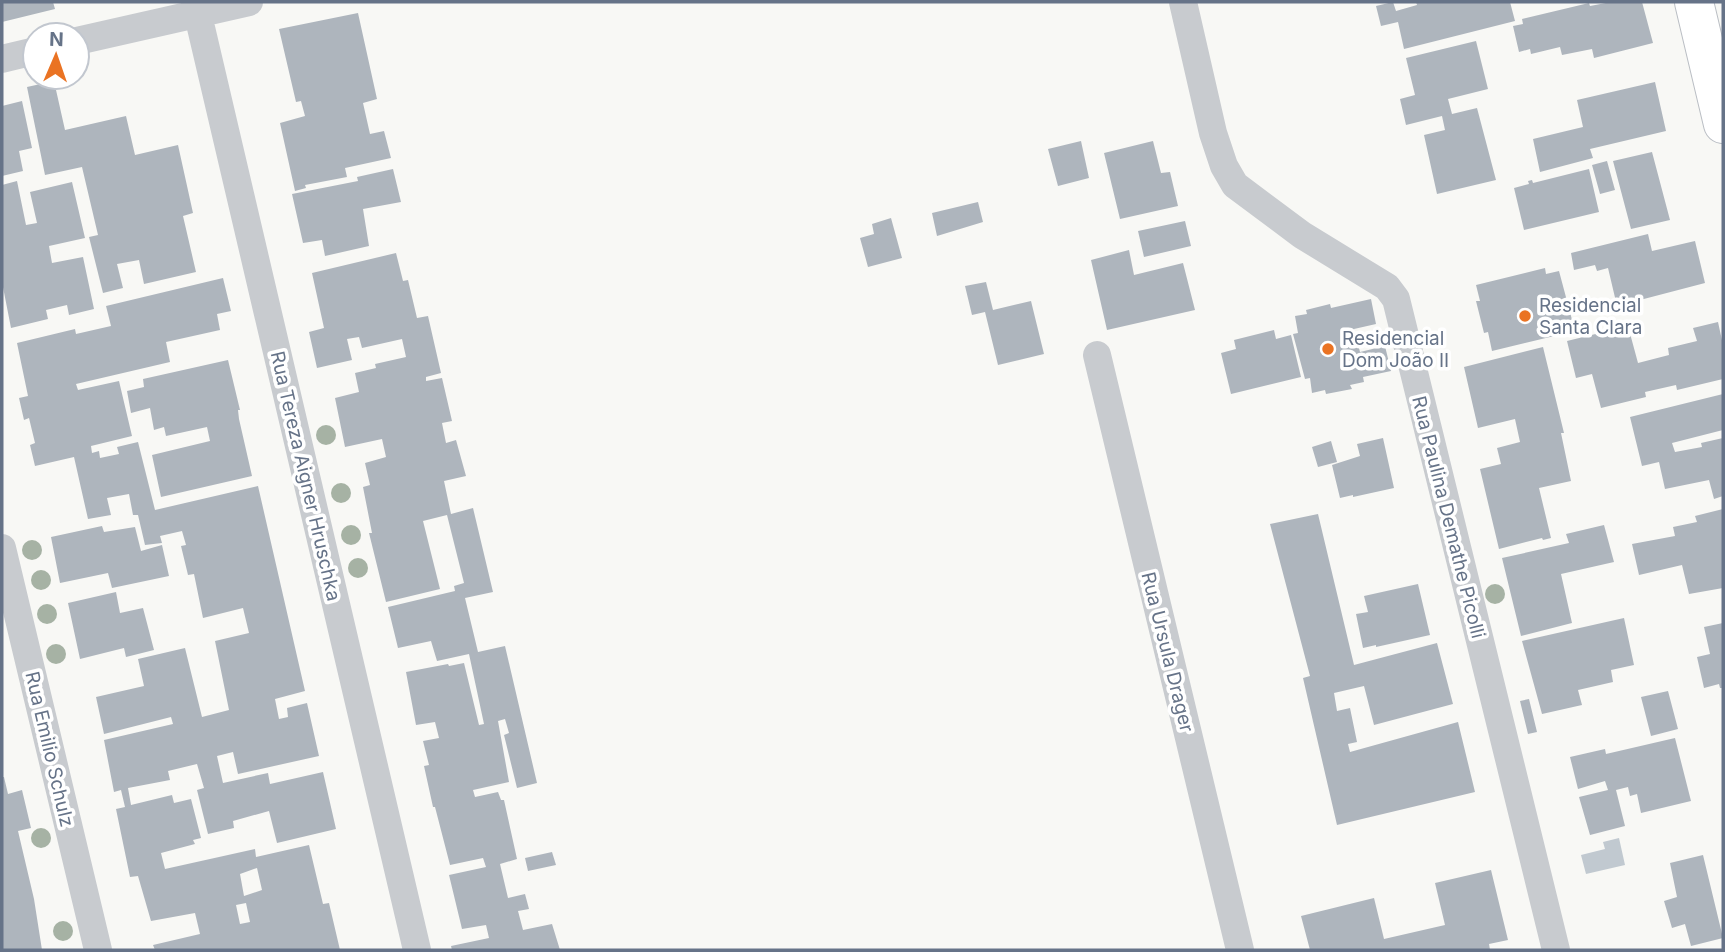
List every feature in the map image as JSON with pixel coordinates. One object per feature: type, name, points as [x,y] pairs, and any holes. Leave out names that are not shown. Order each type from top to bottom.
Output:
[{"type":"main road","points":[[1694,2],[1723,124]]},
{"type":"street","points":[[91,37],[197,7],[249,2]]},
{"type":"street","name":"Rua Paulina Demathe Picolli","points":[[1183,2],[1213,133],[1224,166],[1235,185],[1301,235],[1387,287],[1396,299],[1556,950]]},
{"type":"street","name":"Rua Tereza Aigner Hruschka","points":[[197,7],[417,950]]},
{"type":"street","points":[[2,59],[21,54]]},
{"type":"street","name":"Rua Ursula Drager","points":[[1097,355],[1240,950]]},
{"type":"street","name":"Rua Emilio Schulz","points":[[2,548],[98,950]]},
{"type":"shaded area","points":[[1619,838],[1625,865],[1586,874],[1581,855],[1605,849],[1603,842]]},
{"type":"building","points":[[2,2],[53,2],[55,9],[2,22]]},
{"type":"building","points":[[1393,2],[1396,11],[1417,5],[1416,2],[1510,2],[1515,21],[1404,49],[1398,22],[1381,26],[1376,6]]},
{"type":"building","points":[[1611,2],[1642,2],[1653,43],[1594,58],[1592,49],[1562,55],[1560,47],[1531,54],[1530,49],[1519,52],[1513,26],[1523,24],[1522,19],[1589,3],[1590,6]]},
{"type":"building","points":[[358,13],[377,99],[363,103],[370,134],[384,131],[391,158],[345,168],[347,177],[305,185],[306,188],[295,191],[280,123],[305,116],[301,101],[296,102],[279,29]]},
{"type":"building","points":[[1476,41],[1488,89],[1448,99],[1452,114],[1477,108],[1496,180],[1437,194],[1424,135],[1445,130],[1442,116],[1406,125],[1400,99],[1415,95],[1406,58]]},
{"type":"building","points":[[1655,82],[1666,131],[1590,149],[1593,158],[1540,172],[1533,139],[1583,127],[1577,100]]},
{"type":"building","points":[[28,91],[56,91],[65,130],[126,116],[135,155],[178,145],[193,213],[183,216],[196,272],[144,284],[139,260],[117,264],[123,288],[103,293],[89,237],[98,235],[82,167],[45,175]]},
{"type":"building","points":[[22,101],[32,148],[19,151],[23,171],[2,176],[2,106]]},
{"type":"building","points":[[1081,141],[1089,178],[1058,186],[1048,149]]},
{"type":"building","points":[[1153,141],[1161,173],[1170,172],[1178,206],[1120,219],[1104,153]]},
{"type":"building","points":[[1652,152],[1670,220],[1631,229],[1613,161]]},
{"type":"building","points":[[1607,161],[1615,190],[1600,194],[1592,165]]},
{"type":"building","points":[[393,169],[401,202],[363,209],[369,246],[325,256],[322,240],[303,243],[292,194],[358,181],[357,177]]},
{"type":"building","points":[[1589,169],[1599,212],[1524,230],[1514,188],[1529,184],[1528,181],[1532,180],[1533,183]]},
{"type":"building","points":[[17,181],[26,225],[37,223],[30,192],[72,182],[85,238],[49,246],[52,263],[83,257],[94,309],[69,315],[67,305],[46,310],[48,319],[11,328],[2,282],[2,185]]},
{"type":"building","points":[[978,202],[983,222],[937,236],[932,213]]},
{"type":"building","points":[[891,218],[902,258],[868,267],[860,238],[874,234],[872,224]]},
{"type":"building","points":[[1185,221],[1191,246],[1144,257],[1138,231]]},
{"type":"building","points":[[1648,234],[1652,251],[1695,241],[1705,283],[1617,306],[1608,268],[1597,271],[1595,265],[1574,270],[1571,253]]},
{"type":"building","points":[[1129,250],[1134,275],[1183,263],[1195,310],[1107,330],[1091,260]]},
{"type":"building","points":[[396,253],[403,281],[408,280],[417,318],[428,316],[441,373],[426,377],[426,381],[442,378],[452,421],[442,423],[446,443],[456,440],[466,476],[444,481],[451,514],[473,508],[493,592],[465,598],[478,652],[505,646],[537,783],[517,788],[504,735],[509,733],[505,719],[498,721],[509,782],[473,790],[475,797],[498,792],[501,800],[504,800],[517,859],[500,864],[508,898],[525,894],[529,909],[518,911],[523,930],[552,924],[560,950],[452,950],[451,946],[489,938],[486,925],[462,929],[449,875],[486,867],[483,858],[450,865],[424,766],[429,765],[423,741],[439,738],[435,722],[416,725],[406,672],[464,663],[479,725],[484,724],[469,654],[437,661],[431,641],[398,648],[388,607],[455,591],[454,586],[464,583],[447,515],[423,521],[440,589],[386,602],[369,533],[372,533],[363,487],[370,485],[365,463],[386,457],[382,439],[345,447],[335,398],[359,392],[355,373],[376,368],[375,364],[406,357],[402,339],[362,348],[359,337],[347,339],[352,360],[317,368],[309,332],[324,328],[312,273]]},
{"type":"building","name":"Residencial Santa Clara","points":[[1545,268],[1546,274],[1559,271],[1575,331],[1492,351],[1488,332],[1484,333],[1476,301],[1480,301],[1476,285]]},
{"type":"building","points":[[223,278],[231,311],[217,314],[220,330],[166,342],[170,362],[76,384],[78,390],[119,381],[132,436],[91,446],[92,453],[99,451],[100,458],[119,454],[117,447],[138,442],[155,510],[258,486],[305,691],[275,699],[279,719],[288,717],[287,708],[307,703],[319,756],[238,774],[233,752],[217,756],[223,783],[268,773],[270,784],[323,772],[336,829],[277,843],[269,811],[233,821],[234,828],[208,834],[197,790],[204,788],[197,764],[168,771],[170,780],[128,788],[131,805],[172,795],[174,803],[191,799],[201,838],[193,840],[195,844],[161,853],[165,869],[255,849],[256,857],[309,845],[323,904],[329,903],[340,950],[155,950],[153,945],[200,934],[195,913],[151,921],[138,876],[130,877],[116,809],[125,807],[121,790],[114,792],[104,740],[173,724],[171,717],[104,734],[96,697],[144,686],[138,659],[185,648],[202,717],[229,710],[215,641],[249,633],[243,608],[203,618],[194,574],[188,575],[181,546],[186,545],[182,531],[160,536],[162,543],[145,545],[138,515],[133,515],[129,494],[107,498],[111,515],[88,519],[74,457],[35,466],[30,445],[35,443],[29,418],[24,420],[19,398],[28,396],[17,343],[75,329],[76,334],[111,326],[106,306]],"holes":[[[257,868],[262,890],[244,896],[240,874]],[[246,903],[250,922],[240,924],[236,905]]]},
{"type":"building","points":[[986,282],[993,310],[1031,301],[1044,354],[998,365],[985,312],[972,315],[965,286]]},
{"type":"building","name":"Residencial Dom João II","points":[[1371,299],[1376,324],[1354,329],[1360,352],[1385,346],[1391,371],[1363,377],[1364,382],[1350,385],[1352,389],[1326,394],[1325,390],[1312,393],[1310,378],[1305,379],[1293,334],[1298,333],[1295,316],[1307,314],[1306,310],[1330,304],[1331,308]]},
{"type":"building","points":[[1718,322],[1723,345],[1723,379],[1677,390],[1676,385],[1645,392],[1646,397],[1601,408],[1592,374],[1576,378],[1567,341],[1628,326],[1638,363],[1669,355],[1668,348],[1697,341],[1693,328]]},
{"type":"building","points":[[1274,330],[1276,339],[1291,335],[1301,377],[1231,394],[1221,353],[1236,349],[1234,340]]},
{"type":"building","points":[[1543,347],[1564,433],[1561,433],[1571,481],[1539,488],[1551,538],[1499,549],[1480,469],[1501,464],[1497,448],[1520,442],[1515,419],[1478,428],[1464,367]]},
{"type":"building","points":[[228,360],[252,476],[161,497],[152,455],[210,441],[207,427],[166,436],[164,427],[154,430],[150,408],[131,413],[127,391],[144,387],[143,379]]},
{"type":"building","points":[[1723,394],[1723,430],[1672,443],[1675,452],[1702,447],[1701,443],[1723,438],[1723,496],[1714,499],[1709,480],[1665,489],[1659,462],[1642,466],[1630,417]]},
{"type":"building","points":[[1383,438],[1394,488],[1340,498],[1332,465],[1360,456],[1357,444]]},
{"type":"building","points":[[1331,441],[1337,462],[1318,467],[1312,447]]},
{"type":"building","points":[[1723,509],[1723,588],[1689,594],[1682,565],[1639,575],[1632,544],[1675,536],[1673,527],[1697,522],[1695,516]]},
{"type":"building","points":[[1318,514],[1354,665],[1437,643],[1453,704],[1374,725],[1364,686],[1334,693],[1337,711],[1350,708],[1357,742],[1348,744],[1350,752],[1458,722],[1475,792],[1337,825],[1303,678],[1310,676],[1270,524]]},
{"type":"building","points":[[1604,525],[1614,562],[1561,574],[1572,623],[1521,636],[1502,558],[1569,543],[1566,534]]},
{"type":"building","points":[[102,526],[104,532],[135,527],[141,551],[162,545],[169,576],[112,588],[108,573],[60,583],[51,537]]},
{"type":"building","points":[[1418,584],[1430,635],[1363,648],[1356,614],[1368,612],[1364,596]]},
{"type":"building","points":[[116,592],[120,613],[143,608],[154,650],[126,657],[124,648],[80,659],[68,603]]},
{"type":"building","points":[[1624,618],[1634,665],[1611,670],[1613,682],[1578,690],[1582,705],[1542,714],[1522,641]]},
{"type":"building","points":[[1723,623],[1723,688],[1720,688],[1719,684],[1704,688],[1697,657],[1710,654],[1704,627]]},
{"type":"building","points":[[1668,691],[1678,729],[1651,736],[1641,697]]},
{"type":"building","points":[[1529,699],[1537,732],[1528,734],[1520,701]]},
{"type":"building","points":[[1675,738],[1691,801],[1641,813],[1637,794],[1630,796],[1628,787],[1616,790],[1625,826],[1590,835],[1579,797],[1608,790],[1605,781],[1578,789],[1570,757],[1605,749],[1606,754]]},
{"type":"building","points":[[2,777],[8,794],[22,790],[31,828],[18,831],[34,899],[42,950],[2,950]]},
{"type":"building","points":[[552,852],[556,865],[528,871],[525,858]]},
{"type":"building","points":[[1703,855],[1723,938],[1691,946],[1685,924],[1672,928],[1664,901],[1677,897],[1670,863]]},
{"type":"building","points":[[1491,870],[1508,940],[1489,944],[1490,950],[1310,950],[1301,916],[1374,898],[1384,939],[1445,925],[1435,883]]},
{"type":"place","name":"Residencial Santa Clara","points":[[1525,316]]},
{"type":"place","name":"Residencial Dom João II","points":[[1328,349]]}]
